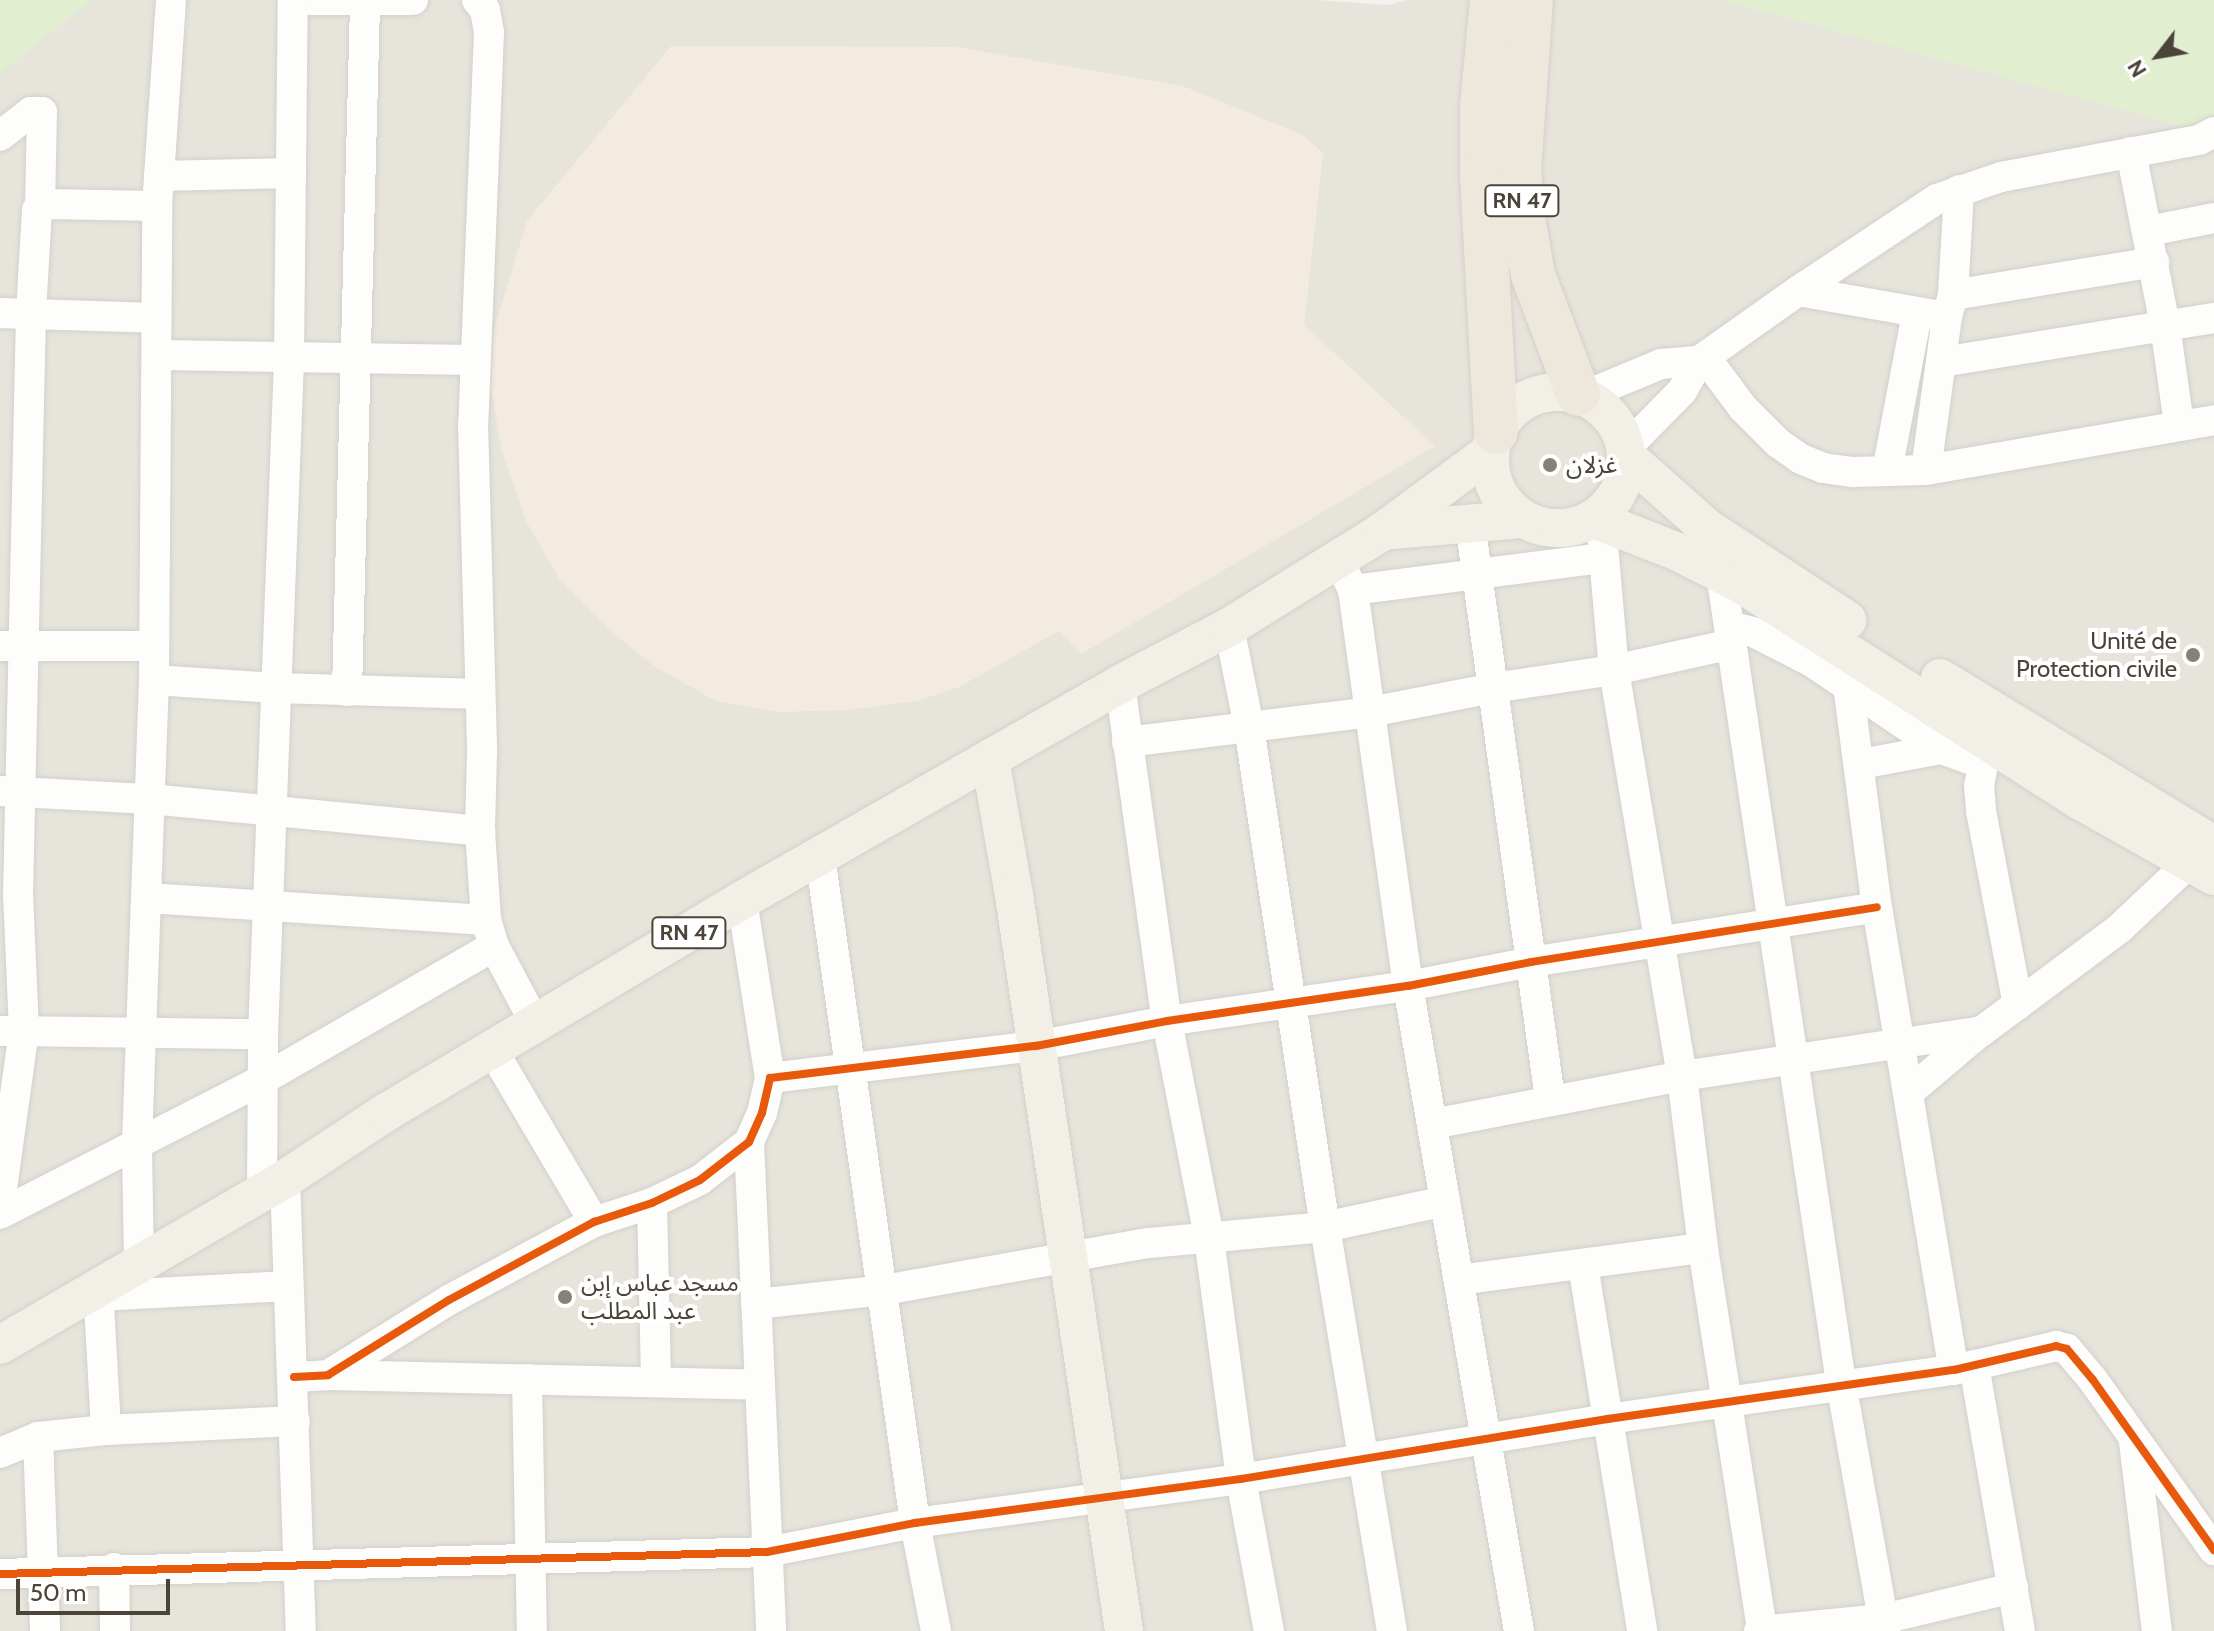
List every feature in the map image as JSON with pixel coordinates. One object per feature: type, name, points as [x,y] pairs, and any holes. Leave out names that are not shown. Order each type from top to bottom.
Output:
[{"type":"highway","name":"RN 47","points":[[1492,0],[1482,106],[1482,175],[1493,442]]},
{"type":"highway","name":"RN 47","points":[[1531,0],[1519,170],[1524,223],[1533,275],[1581,395]]},
{"type":"main road","points":[[1558,392],[1581,395],[1611,417],[1626,452],[1707,528],[2208,856],[2079,800],[1988,754],[1851,670],[1721,573],[1678,552],[1522,519],[1496,490],[1493,442],[1506,415],[1530,398],[1558,392]]},
{"type":"main road","name":"RN 47","points":[[0,1345],[98,1291],[139,1263],[274,1185],[326,1149],[742,900],[1120,684],[1229,627],[1345,574],[1383,531],[1493,442]]},
{"type":"main road","points":[[1599,533],[1619,493],[1626,452]]},
{"type":"main road","name":"RN 47","points":[[1383,531],[1522,519]]},
{"type":"main road","points":[[990,759],[1069,1254],[1124,1631]]},
{"type":"street","points":[[139,1263],[137,1143],[154,680],[158,191],[171,0]]},
{"type":"street","points":[[293,0],[289,359],[262,1080],[288,1286],[294,1377],[301,1631]]},
{"type":"street","points":[[310,0],[413,0]]},
{"type":"street","points":[[477,0],[485,10],[489,32],[475,360],[480,831],[490,933],[536,1025]]},
{"type":"street","points":[[347,691],[365,2]]},
{"type":"street","points":[[0,136],[31,112],[42,112],[40,206],[12,646],[9,895],[12,1031],[3,1199],[137,1143],[262,1080],[490,933]]},
{"type":"street","points":[[1626,452],[1682,391],[1702,359],[1910,214],[1959,190],[2001,177],[2199,140],[2214,132]]},
{"type":"street","points":[[2131,152],[2149,231],[2179,425]]},
{"type":"street","points":[[40,206],[291,173]]},
{"type":"street","points":[[1887,471],[1939,309],[1959,190]]},
{"type":"street","points":[[2149,231],[2214,218]]},
{"type":"street","points":[[1798,291],[1939,309],[2154,262]]},
{"type":"street","points":[[1926,470],[1942,362],[1939,309]]},
{"type":"street","points":[[0,313],[156,318]]},
{"type":"street","points":[[1942,362],[2214,318]]},
{"type":"street","points":[[157,355],[475,360]]},
{"type":"street","points":[[1581,395],[1661,364],[1702,359]]},
{"type":"street","points":[[1702,359],[1743,408],[1778,443],[1801,459],[1823,468],[1926,470],[2214,420]]},
{"type":"street","points":[[1470,523],[1550,1099]]},
{"type":"street","points":[[1519,1631],[1408,986],[1370,712],[1345,574],[1476,575],[1599,533],[1614,670],[1682,1076],[1703,1248],[1761,1631],[1884,1625],[2013,1588]]},
{"type":"street","points":[[1721,573],[1841,1383],[1884,1625]]},
{"type":"street","points":[[1229,627],[1249,727],[1325,1227],[1392,1631]]},
{"type":"street","points":[[1127,742],[1370,712],[1493,688],[1614,670],[1730,635],[1753,632],[1851,670],[1941,749]]},
{"type":"street","points":[[12,646],[153,646]]},
{"type":"street","points":[[1851,670],[1877,907],[1909,1092],[2020,1631]]},
{"type":"street","points":[[154,680],[276,688],[480,694]]},
{"type":"street","points":[[1120,684],[1167,1021],[1209,1238],[1241,1479],[1269,1631]]},
{"type":"street","points":[[1861,764],[1941,749],[1988,754],[1979,786],[1981,811],[2018,1005]]},
{"type":"street","points":[[11,791],[150,799],[480,831]]},
{"type":"street","points":[[820,856],[915,1523],[936,1631]]},
{"type":"street","points":[[1909,1092],[1982,1031],[2120,928],[2208,856]]},
{"type":"street","points":[[147,898],[269,904],[490,933]]},
{"type":"street","points":[[742,900],[770,1078],[762,1113],[749,1142],[771,1631]]},
{"type":"street","points":[[770,1078],[1036,1046],[1167,1021],[1408,986],[1531,962],[1877,907]]},
{"type":"street","points":[[12,1031],[263,1034]]},
{"type":"street","points":[[1433,1124],[1550,1099],[1682,1076],[1982,1031]]},
{"type":"street","points":[[493,1051],[594,1222]]},
{"type":"street","points":[[328,1375],[449,1300],[594,1222],[652,1203],[700,1180],[749,1142]]},
{"type":"street","points":[[756,1304],[884,1290],[1069,1254],[1325,1227],[1445,1201]]},
{"type":"street","points":[[652,1203],[656,1381]]},
{"type":"street","points":[[1459,1280],[1703,1248]]},
{"type":"street","points":[[1583,1265],[1642,1631]]},
{"type":"street","points":[[106,1430],[98,1291],[288,1286]]},
{"type":"street","points":[[0,1574],[114,1568],[767,1552],[915,1523],[1241,1479],[1484,1438],[1964,1367],[2047,1347],[2067,1349],[2093,1380],[2214,1550]]},
{"type":"street","points":[[294,1377],[328,1375],[760,1385]]},
{"type":"street","points":[[527,1379],[532,1631]]},
{"type":"street","points":[[0,1453],[38,1437],[106,1430],[295,1421]]},
{"type":"street","points":[[38,1437],[45,1631]]},
{"type":"street","points":[[2134,1440],[2157,1631]]},
{"type":"street","points":[[114,1568],[115,1631]]},
{"type":"shaded area","points":[[0,0],[1317,0],[1388,5],[1407,0],[2214,0],[2214,1631],[0,1631]]},
{"type":"shaded area","points":[[671,46],[956,47],[1183,86],[1303,135],[1323,153],[1304,325],[1435,446],[1081,654],[1059,631],[959,687],[916,701],[849,710],[778,712],[716,701],[654,666],[614,634],[560,580],[526,521],[502,451],[490,381],[495,326],[527,221]]},
{"type":"green space","points":[[0,0],[92,0],[0,73]]},
{"type":"green space","points":[[1721,0],[2214,0],[2214,135]]},
{"type":"cycle path","points":[[294,1377],[328,1375],[449,1300],[594,1222],[652,1203],[700,1180],[749,1142],[762,1113],[770,1078],[1036,1046],[1167,1021],[1408,986],[1531,962],[1877,907]]},
{"type":"cycle path","points":[[0,1574],[767,1552],[915,1523],[1241,1479],[1608,1419],[1954,1370],[2056,1346],[2067,1349],[2093,1380],[2214,1550]]},
{"type":"place","name":"غزلان","points":[[1550,465]]},
{"type":"place","name":"Unité de Protection civile","points":[[2193,655]]},
{"type":"place","name":"مسجد عباس إبن عبد المطلب","points":[[565,1297]]}]
